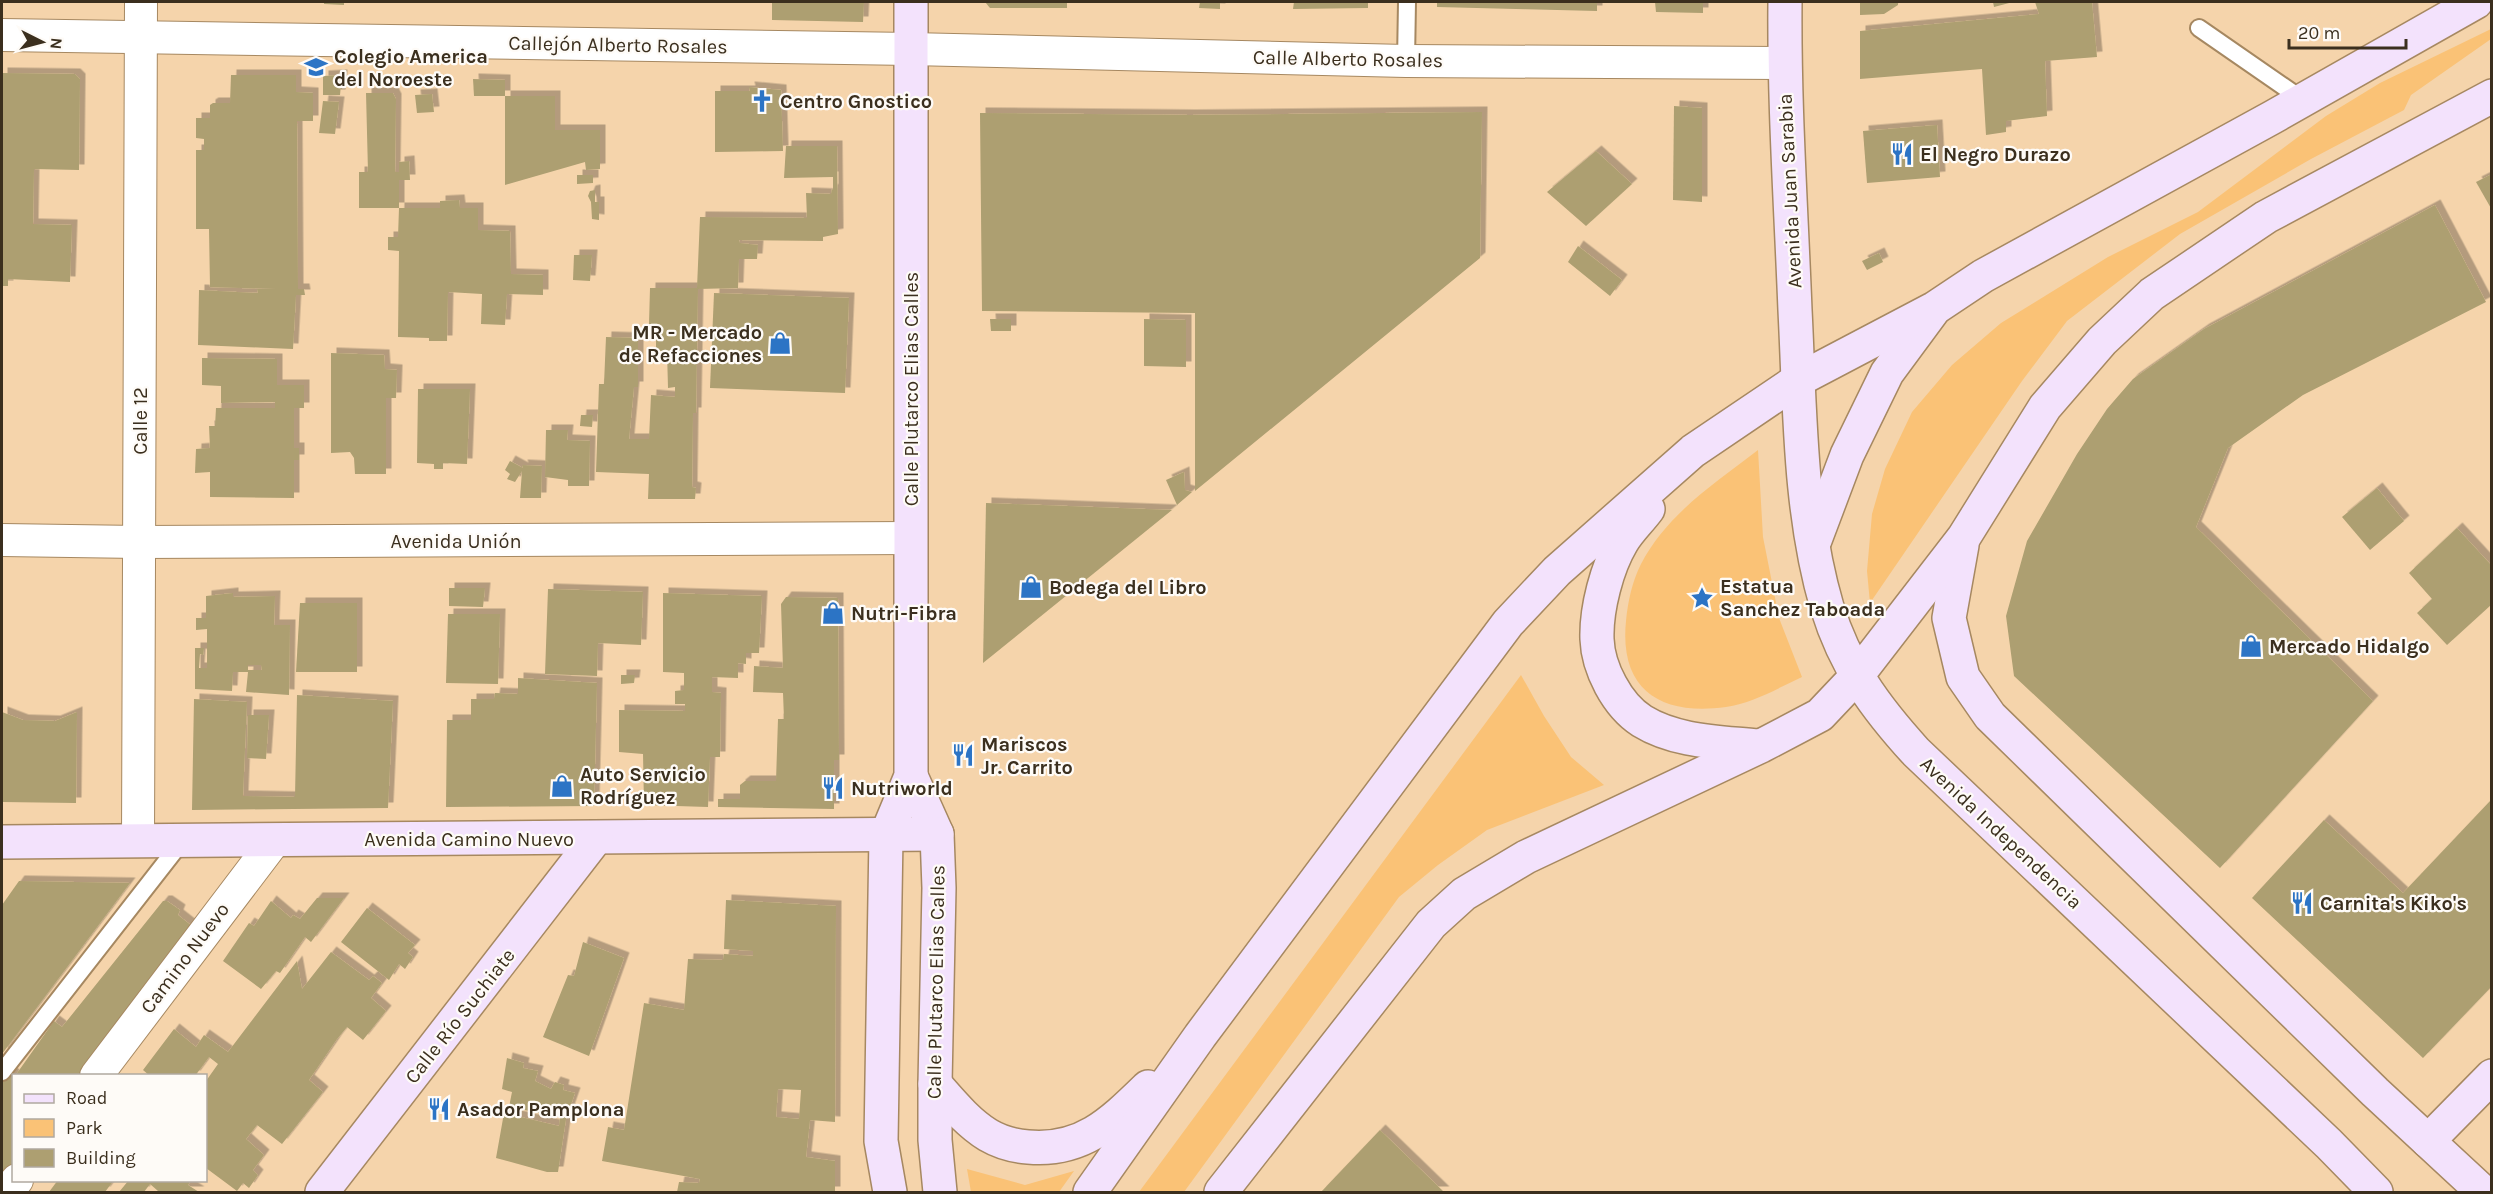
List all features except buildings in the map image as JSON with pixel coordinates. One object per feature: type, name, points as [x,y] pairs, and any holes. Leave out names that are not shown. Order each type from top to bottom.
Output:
[{"type":"main road","name":"Calle Plutarco Elias Calles","points":[[891,1192],[881,1141],[886,836],[910,776],[911,2]]},
{"type":"main road","name":"Avenida Juan Sarabia","points":[[1785,2],[1785,63],[1798,380]]},
{"type":"main road","points":[[1090,1192],[1200,1036],[1508,623],[1557,571],[1693,451],[1798,380],[1935,308],[1983,276],[2476,2]]},
{"type":"main road","points":[[1221,1192],[1431,924],[1464,894],[1526,857],[1761,746],[1820,715],[1856,677],[1964,537],[2045,406],[2102,341],[2152,294],[2266,217],[2492,96]]},
{"type":"main road","points":[[1813,546],[1847,455],[1887,373],[1935,308]]},
{"type":"main road","name":"Avenida Independencia","points":[[1798,380],[1813,546],[1827,608],[1856,677],[1886,719],[1916,752],[2329,1144],[2376,1192]]},
{"type":"main road","points":[[1693,451],[1622,542],[1602,592],[1597,640],[1606,676],[1621,700],[1641,721],[1672,734],[1704,741],[1761,746]]},
{"type":"main road","points":[[1964,537],[1949,618],[1963,677],[1990,716],[2483,1192]]},
{"type":"main road","name":"Calle Plutarco Elias Calles","points":[[910,776],[937,834],[939,888],[935,1140],[940,1192]]},
{"type":"main road","name":"Avenida Camino Nuevo","points":[[2,842],[937,834]]},
{"type":"main road","name":"Calle Río Suchiate","points":[[322,1192],[596,838]]},
{"type":"main road","points":[[935,1084],[967,1118],[989,1136],[1014,1146],[1045,1149],[1075,1143],[1100,1130],[1200,1036]]},
{"type":"main road","points":[[2428,1141],[2492,1076]]},
{"type":"main road","points":[[879,1192],[881,1141]]},
{"type":"street","name":"Calle 12","points":[[138,841],[141,2]]},
{"type":"street","name":"Callejón Alberto Rosales","points":[[2,35],[140,39],[911,49]]},
{"type":"street","name":"Calle Alberto Rosales","points":[[911,49],[1406,61],[1785,63]]},
{"type":"street","name":"Avenida Unión","points":[[2,540],[139,542],[911,538]]},
{"type":"street","name":"Camino Nuevo","points":[[98,1074],[275,840]]},
{"type":"lane","points":[[1406,61],[1407,2]]},
{"type":"lane","points":[[2199,28],[2303,100]]},
{"type":"lane","points":[[2,1072],[183,840]]},
{"type":"green space","points":[[2491,29],[2491,39],[2411,95],[2404,110],[2311,159],[2180,234],[2067,321],[2022,381],[1870,603],[1867,571],[1872,514],[1885,469],[1912,412],[1952,365],[2001,323],[2108,257],[2198,212],[2326,116],[2380,83]]},
{"type":"green space","points":[[1758,450],[1763,537],[1779,618],[1802,677],[1756,699],[1726,707],[1703,709],[1664,702],[1649,693],[1637,681],[1630,665],[1626,645],[1626,621],[1635,578],[1652,546],[1678,515],[1709,487]]},
{"type":"green space","points":[[1521,675],[1571,757],[1604,785],[1487,830],[1438,865],[1399,897],[1184,1192],[1139,1192]]},
{"type":"green space","points":[[967,1169],[1025,1185],[1074,1171],[1059,1192],[971,1192]]},
{"type":"place","name":"Colegio America del Noroeste","points":[[316,67]]},
{"type":"place","name":"Centro Gnostico","points":[[762,101]]},
{"type":"place","name":"El Negro Durazo","points":[[1902,154]]},
{"type":"place","name":"MR - Mercado de Refacciones","points":[[780,343]]},
{"type":"place","name":"Bodega del Libro","points":[[1031,587]]},
{"type":"place","name":"Estatua Sanchez Taboada","points":[[1702,598]]},
{"type":"place","name":"Nutri-Fibra","points":[[833,613]]},
{"type":"place","name":"Mercado Hidalgo","points":[[2251,646]]},
{"type":"place","name":"Mariscos Jr. Carrito","points":[[963,755]]},
{"type":"place","name":"Auto Servicio Rodríguez","points":[[562,786]]},
{"type":"place","name":"Nutriworld","points":[[833,788]]},
{"type":"place","name":"Carnita's Kiko's","points":[[2302,903]]},
{"type":"place","name":"Asador Pamplona","points":[[439,1109]]}]
